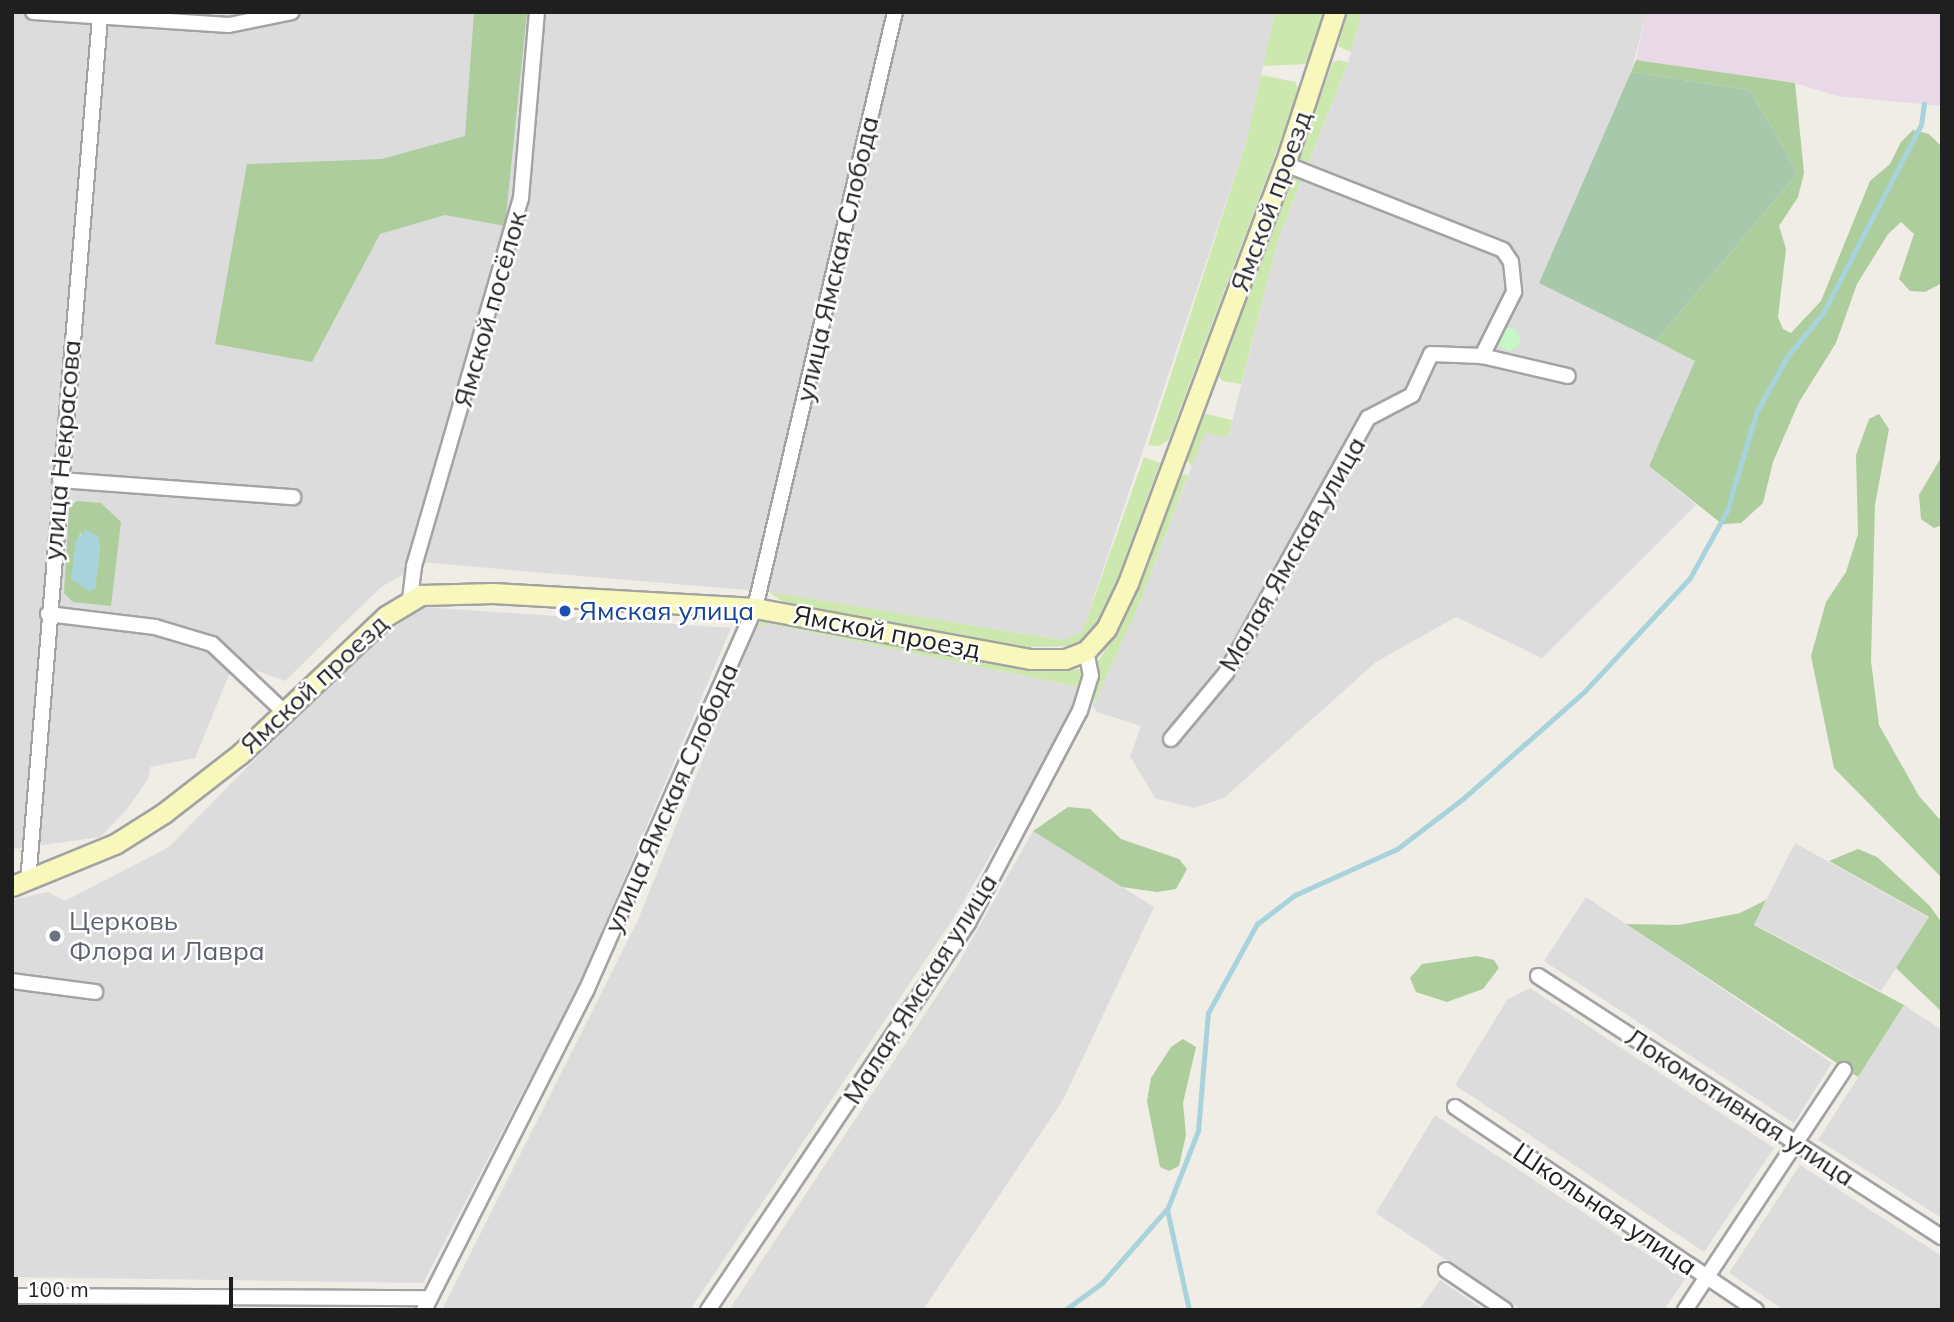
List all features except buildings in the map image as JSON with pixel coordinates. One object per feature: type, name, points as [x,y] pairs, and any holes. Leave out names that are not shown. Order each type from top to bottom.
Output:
[{"type":"main road","name":"Ямской проезд","points":[[20,884],[138,831],[240,754],[386,616],[410,599],[435,593],[493,593],[755,608],[1030,659],[1065,659],[1086,651],[1101,637],[1118,607],[1285,164],[1335,12]]},
{"type":"street","points":[[33,12],[229,24],[292,12]]},
{"type":"street","name":"Ямской посёлок","points":[[410,599],[414,566],[521,198],[537,12]]},
{"type":"street","name":"улица Ямская Слобода","points":[[427,1304],[586,991],[755,608],[895,12]]},
{"type":"street","name":"улица Некрасова","points":[[20,884],[48,614],[100,18]]},
{"type":"street","points":[[1285,164],[1503,250],[1511,262],[1514,292],[1482,356]]},
{"type":"street","name":"Малая Ямская улица","points":[[1171,739],[1226,673],[1368,418],[1412,395],[1431,354],[1482,356],[1568,376]]},
{"type":"street","points":[[60,480],[293,498]]},
{"type":"street","points":[[48,614],[155,627],[212,644],[283,711]]},
{"type":"street","name":"Малая Ямская улица","points":[[708,1310],[968,923],[1080,711],[1091,676],[1086,651]]},
{"type":"street","name":"Локомотивная улица","points":[[1538,976],[1942,1237]]},
{"type":"street","points":[[12,981],[95,992]]},
{"type":"street","points":[[1685,1310],[1844,1070]]},
{"type":"street","name":"Школьная улица","points":[[1455,1107],[1756,1310]]},
{"type":"street","points":[[1446,1270],[1505,1310]]},
{"type":"street","points":[[12,1296],[148,1304],[427,1304]]},
{"type":"shaded area","points":[[12,12],[1275,12],[1246,143],[1082,632],[1062,640],[769,592],[407,561],[404,574],[381,587],[285,681],[234,663],[195,758],[150,767],[148,779],[127,809],[100,837],[13,849]]},
{"type":"shaded area","points":[[1362,12],[1647,12],[1631,72],[1539,283],[1696,361],[1649,466],[1696,505],[1542,658],[1456,617],[1376,662],[1224,798],[1194,808],[1155,798],[1130,756],[1141,726],[1097,712],[1093,706],[1140,602],[1205,432],[1228,437],[1278,240],[1348,63]]},
{"type":"shaded area","points":[[1647,12],[1942,12],[1942,106],[1837,96],[1795,83],[1636,60]]},
{"type":"shaded area","points":[[424,607],[731,628],[578,987],[423,1283],[12,1277],[12,900],[48,892],[65,901],[169,847],[364,648]]},
{"type":"shaded area","points":[[769,624],[1080,687],[1066,727],[953,919],[690,1310],[442,1310],[638,920],[756,627]]},
{"type":"shaded area","points":[[1033,831],[1154,907],[1063,1100],[923,1310],[729,1310],[958,964]]},
{"type":"shaded area","points":[[1795,843],[1929,918],[1881,991],[1754,924]]},
{"type":"shaded area","points":[[1586,897],[1832,1063],[1794,1123],[1544,961]]},
{"type":"shaded area","points":[[1530,988],[1774,1148],[1704,1252],[1455,1085],[1507,1000]]},
{"type":"shaded area","points":[[1904,1005],[1942,1030],[1942,1218],[1818,1140]]},
{"type":"shaded area","points":[[1435,1115],[1685,1279],[1664,1310],[1522,1310],[1376,1213]]},
{"type":"shaded area","points":[[1800,1165],[1942,1256],[1942,1310],[1784,1310],[1729,1273]]},
{"type":"shaded area","points":[[1440,1280],[1484,1310],[1419,1310]]},
{"type":"green space","points":[[474,12],[527,12],[505,226],[445,215],[380,234],[312,362],[215,344],[247,164],[382,159],[465,136]]},
{"type":"green space","points":[[1275,12],[1323,12],[1307,64],[1263,66]]},
{"type":"green space","points":[[1347,12],[1362,12],[1351,52],[1338,46]]},
{"type":"green space","points":[[1339,60],[1348,63],[1307,166],[1298,157],[1333,62]]},
{"type":"green space","points":[[1636,60],[1795,83],[1804,173],[1798,197],[1779,226],[1786,249],[1778,317],[1783,329],[1791,333],[1821,301],[1870,181],[1890,164],[1901,142],[1913,130],[1929,134],[1942,147],[1942,283],[1925,292],[1910,291],[1899,279],[1914,234],[1901,222],[1888,234],[1857,284],[1836,343],[1799,402],[1773,462],[1763,503],[1741,523],[1722,524],[1649,466],[1695,361],[1656,341],[1798,173],[1750,90],[1631,72]]},
{"type":"green space","points":[[1631,72],[1750,90],[1798,173],[1656,341],[1539,283]]},
{"type":"green space","points":[[1261,75],[1295,82],[1299,91],[1169,439],[1160,446],[1148,445],[1246,143]]},
{"type":"green space","points":[[1294,174],[1303,176],[1278,240],[1241,384],[1222,381],[1218,375]]},
{"type":"green space","points":[[1509,328],[1517,331],[1520,339],[1517,347],[1509,350],[1501,347],[1498,339],[1501,331]]},
{"type":"green space","points":[[1203,413],[1232,420],[1228,437],[1205,433],[1192,467],[1186,458]]},
{"type":"green space","points":[[1879,414],[1889,429],[1875,505],[1871,661],[1879,725],[1919,796],[1942,822],[1942,878],[1834,768],[1811,656],[1826,602],[1846,572],[1858,534],[1856,455],[1869,419]]},
{"type":"green space","points":[[1942,456],[1942,525],[1934,528],[1921,519],[1919,495]]},
{"type":"green space","points":[[1144,457],[1160,463],[1118,578],[1102,618],[1091,634],[1072,646],[1030,647],[993,641],[783,602],[769,592],[1062,640],[1082,632]]},
{"type":"green space","points":[[1188,475],[1140,602],[1093,706],[1098,661],[1120,628],[1179,477]]},
{"type":"green space","points":[[77,501],[101,503],[121,522],[111,606],[73,602],[64,593],[69,508]],"holes":[[[80,533],[100,547],[95,588],[89,591],[71,578]]]},
{"type":"green space","points":[[762,621],[1034,671],[1080,669],[1083,677],[1080,687],[769,624],[756,627]]},
{"type":"green space","points":[[1068,807],[1090,809],[1121,839],[1179,859],[1187,869],[1176,889],[1157,892],[1122,887],[1033,831]]},
{"type":"green space","points":[[1858,849],[1877,857],[1930,906],[1942,923],[1942,1012],[1896,968],[1929,917],[1829,861]]},
{"type":"green space","points":[[1766,900],[1754,925],[1904,1005],[1858,1077],[1626,924],[1679,925],[1740,913]]},
{"type":"green space","points":[[1477,956],[1494,960],[1499,968],[1483,989],[1447,1002],[1416,992],[1410,978],[1422,964]]},
{"type":"green space","points":[[1183,1039],[1196,1047],[1183,1103],[1186,1135],[1179,1166],[1169,1171],[1160,1167],[1147,1101],[1151,1078],[1171,1047]]},
{"type":"water","points":[[86,530],[99,537],[100,547],[95,588],[89,591],[71,579],[76,540]]},
{"type":"waterway","points":[[1189,1310],[1167,1210],[1198,1131],[1208,1013],[1257,924],[1295,895],[1397,849],[1464,798],[1585,691],[1690,578],[1727,511],[1756,413],[1787,357],[1823,313],[1921,125],[1924,104]]},
{"type":"waterway","points":[[1065,1310],[1102,1283],[1166,1210]]},
{"type":"place","name":"Ямская улица","points":[[565,611]]},
{"type":"place","name":"Церковь Флора и Лавра","points":[[55,936]]}]
